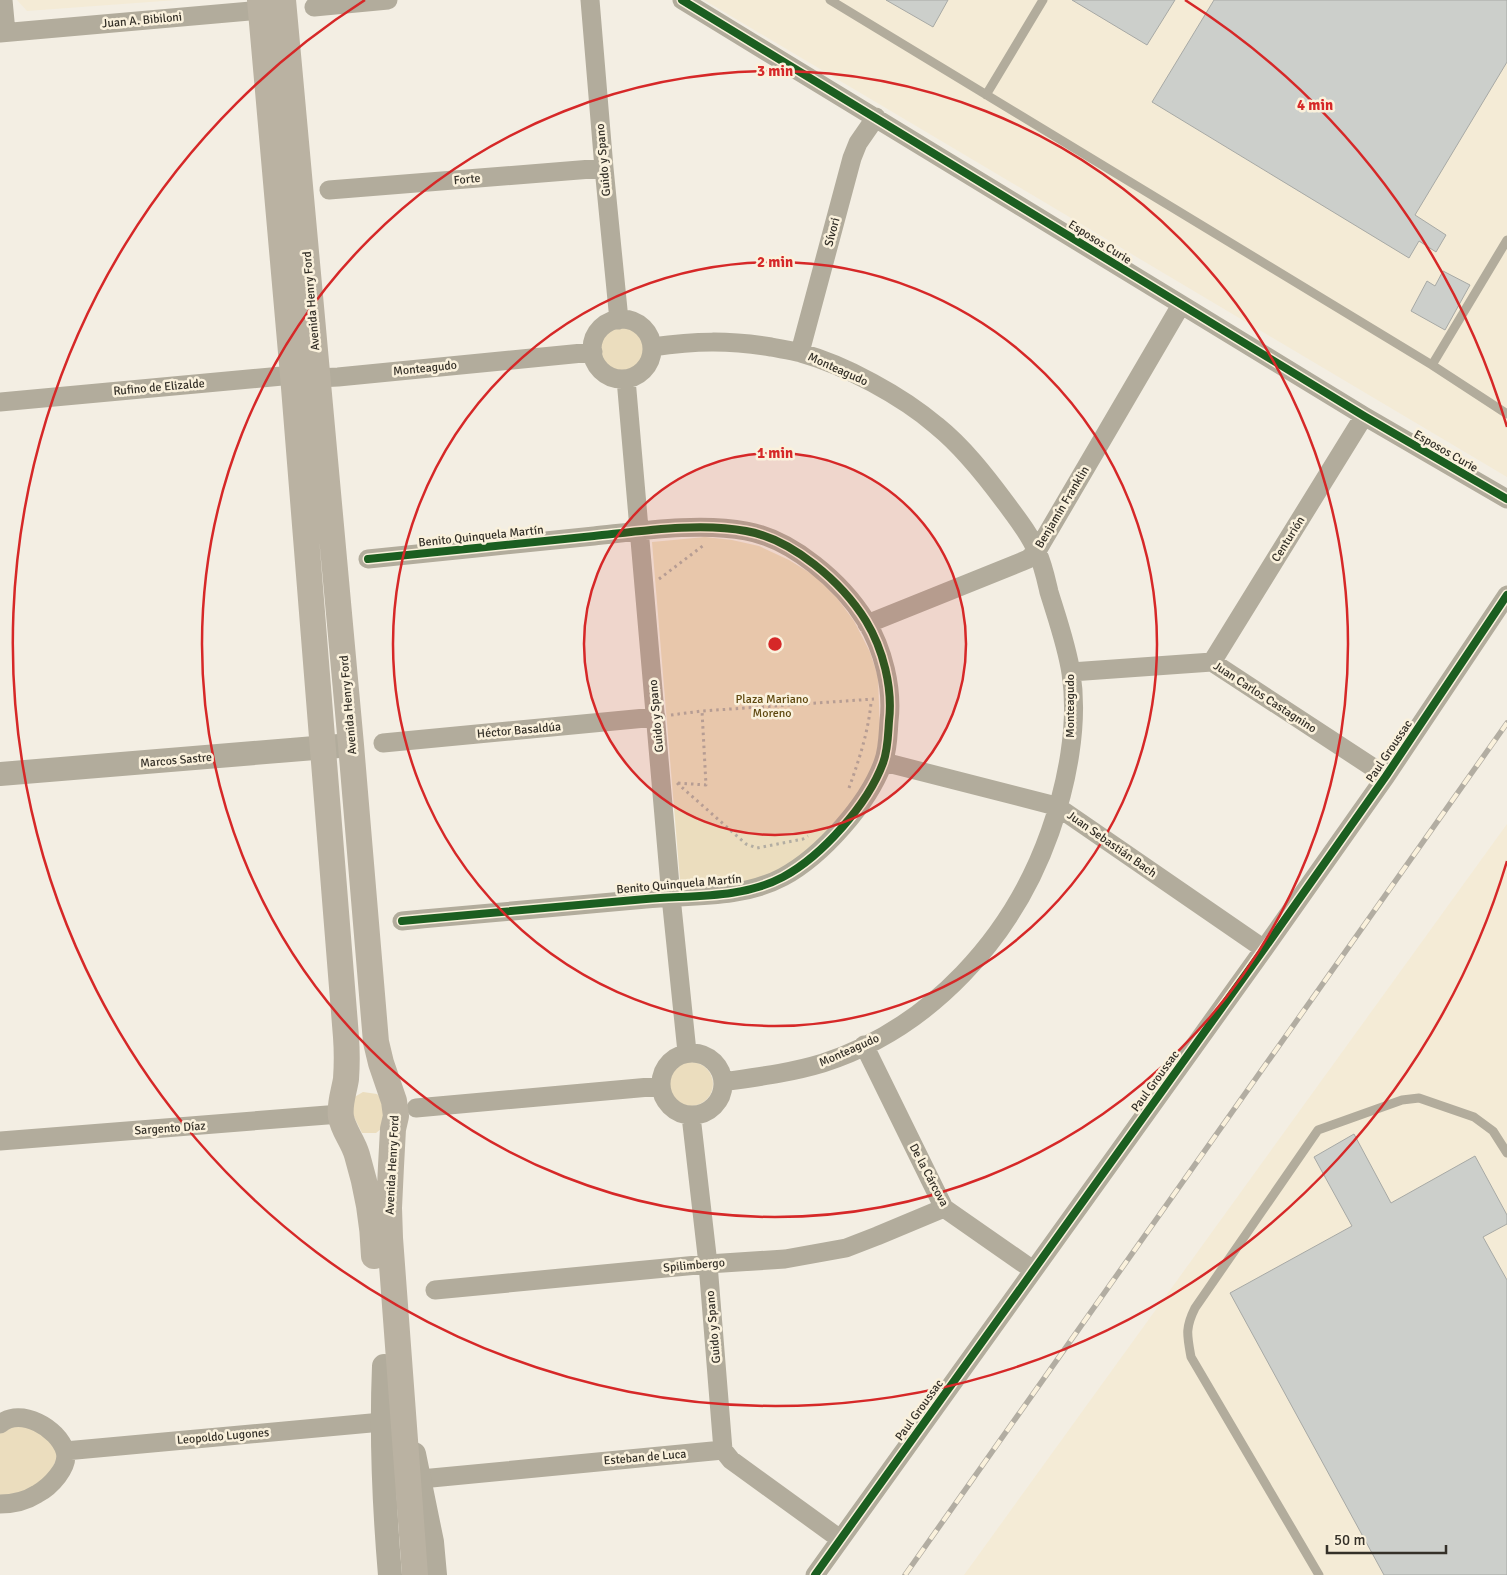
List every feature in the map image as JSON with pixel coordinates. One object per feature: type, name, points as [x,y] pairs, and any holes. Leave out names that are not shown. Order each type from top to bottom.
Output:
[{"type":"main road","name":"Avenida Henry Ford","points":[[272,4],[305,376],[352,745],[376,1042],[394,1101],[396,1116],[393,1129],[390,1228],[415,1575]]},
{"type":"main road","name":"Avenida Henry Ford","points":[[305,376],[322,748],[346,1037],[347,1060],[342,1105],[343,1127],[351,1139],[357,1154],[368,1202],[373,1236],[384,1366],[410,1524]]},
{"type":"main road","points":[[342,1105],[355,1087],[366,1082],[374,1082],[389,1088]]},
{"type":"main road","points":[[351,1139],[365,1144],[379,1141],[393,1129]]},
{"type":"street","points":[[3,0],[3,33]]},
{"type":"street","points":[[314,7],[388,0]]},
{"type":"street","name":"Guido y Spano","points":[[590,0],[619,320]]},
{"type":"street","name":"Esposos Curie","points":[[682,0],[1364,416],[1507,499]]},
{"type":"street","name":"Juan A. Bibiloni","points":[[3,33],[272,4]]},
{"type":"street","name":"Sívori","points":[[800,352],[852,158],[858,143],[876,117]]},
{"type":"street","name":"Forte","points":[[329,190],[604,168]]},
{"type":"street","name":"Benjamín Franklin","points":[[868,624],[1028,559],[1037,550],[1181,305]]},
{"type":"street","points":[[619,320],[628,320],[645,330],[650,337],[652,347],[652,356],[643,372],[626,379],[611,377],[604,373],[595,360],[593,352],[593,343],[602,327],[610,322],[619,320]]},
{"type":"street","name":"Monteagudo","points":[[652,347],[715,341],[738,342],[800,352],[858,376],[896,397],[936,424],[951,438],[995,488],[1037,550],[1071,672],[1073,699],[1069,764],[1058,808],[1034,874],[1022,896],[985,950],[958,980],[942,994],[908,1020],[864,1046],[825,1062],[795,1071],[723,1082]]},
{"type":"street","name":"Monteagudo","points":[[305,376],[593,352]]},
{"type":"street","name":"Rufino de Elizalde","points":[[0,402],[305,376]]},
{"type":"street","name":"Guido y Spano","points":[[626,379],[656,717],[670,783],[671,896],[687,1052]]},
{"type":"street","name":"Centurión","points":[[1212,662],[1364,416]]},
{"type":"street","name":"Benito Quinquela Martín","points":[[368,559],[640,531],[680,529],[746,531],[763,535],[798,553],[833,582],[853,603],[868,624],[886,672],[881,698],[890,715],[884,762],[862,801],[840,830],[819,851],[783,877],[731,893],[671,896],[402,921]]},
{"type":"street","name":"Paul Groussac","points":[[815,1575],[1264,950],[1386,776],[1507,595]]},
{"type":"street","name":"Juan Carlos Castagnino","points":[[1071,672],[1212,662],[1386,776]]},
{"type":"street","name":"Héctor Basaldúa","points":[[383,743],[656,717]]},
{"type":"street","name":"Marcos Sastre","points":[[0,774],[352,745]]},
{"type":"street","name":"Juan Sebastián Bach","points":[[884,762],[1058,808],[1264,950]]},
{"type":"street","name":"De la Cárcova","points":[[864,1046],[944,1208],[1033,1270]]},
{"type":"street","points":[[687,1052],[708,1056],[716,1063],[721,1072],[723,1082],[718,1102],[711,1109],[691,1116],[681,1114],[664,1100],[660,1080],[663,1070],[669,1062],[687,1052]]},
{"type":"street","points":[[416,1108],[661,1086]]},
{"type":"street","name":"Sargento Díaz","points":[[0,1141],[342,1105]]},
{"type":"street","name":"Guido y Spano","points":[[691,1116],[708,1264],[723,1450]]},
{"type":"street","name":"Spilimbergo","points":[[435,1290],[708,1264],[785,1259],[846,1248],[944,1208]]},
{"type":"street","name":"Avenida Henry Ford","points":[[384,1366],[382,1422],[385,1511],[390,1575]]},
{"type":"street","name":"Avenida Henry Ford","points":[[403,1407],[420,1480],[432,1542],[436,1575]]},
{"type":"street","points":[[0,1424],[17,1416],[28,1418],[49,1430],[58,1439],[65,1451],[66,1459],[63,1467],[47,1487],[37,1494],[22,1500],[0,1504]]},
{"type":"street","name":"Leopoldo Lugones","points":[[65,1451],[382,1422]]},
{"type":"street","points":[[723,1450],[731,1460],[840,1539]]},
{"type":"street","name":"Esteban de Luca","points":[[420,1480],[723,1450]]},
{"type":"lane","points":[[830,0],[1432,365],[1507,414]]},
{"type":"lane","points":[[986,95],[1043,0]]},
{"type":"lane","points":[[1432,365],[1507,240]]},
{"type":"lane","points":[[1319,1575],[1191,1357],[1188,1323],[1196,1308],[1318,1130],[1402,1100],[1419,1098],[1474,1117],[1493,1131],[1507,1153]]},
{"type":"path","points":[[645,590],[724,529]]},
{"type":"path","points":[[870,690],[881,698]]},
{"type":"path","points":[[656,717],[702,711],[881,698]]},
{"type":"path","points":[[848,793],[864,746],[869,724],[881,698]]},
{"type":"path","points":[[670,783],[706,785],[702,711]]},
{"type":"path","points":[[670,783],[746,844],[756,848],[802,839],[809,835]]},
{"type":"shaded area","points":[[17,0],[177,0],[27,11]]},
{"type":"shaded area","points":[[704,0],[1507,0],[1507,477]]},
{"type":"shaded area","points":[[1507,824],[1507,1575],[964,1575]]},
{"type":"green space","points":[[622,327],[634,331],[640,337],[644,349],[640,361],[634,367],[622,371],[610,367],[604,361],[600,349],[604,337],[610,331]]},
{"type":"green space","name":"Plaza Mariano Moreno","points":[[705,537],[759,546],[789,560],[815,576],[837,598],[854,621],[870,652],[878,677],[880,732],[875,764],[862,793],[822,843],[761,882],[681,892],[652,542]]},
{"type":"green space","points":[[691,1062],[703,1066],[709,1072],[713,1084],[709,1096],[703,1102],[691,1106],[679,1102],[673,1096],[669,1084],[673,1072],[679,1066]]},
{"type":"green space","points":[[363,1092],[377,1094],[387,1104],[381,1129],[376,1133],[362,1133],[348,1105],[351,1099]]},
{"type":"green space","points":[[14,1424],[42,1432],[59,1454],[49,1475],[29,1491],[0,1496],[0,1431]]},
{"type":"building","points":[[886,0],[948,0],[933,27]]},
{"type":"building","points":[[1072,0],[1175,0],[1147,45]]},
{"type":"building","points":[[1214,0],[1507,0],[1507,62],[1415,215],[1446,235],[1436,252],[1419,241],[1409,258],[1152,102]]},
{"type":"building","points":[[1443,271],[1470,285],[1445,330],[1411,311],[1427,281],[1435,286]]},
{"type":"building","points":[[1354,1134],[1391,1203],[1475,1156],[1507,1215],[1507,1224],[1483,1237],[1507,1280],[1507,1575],[1384,1575],[1230,1293],[1352,1226],[1314,1157]]},
{"type":"railway","points":[[905,1575],[1507,723]]},
{"type":"cycle path","points":[[682,0],[1364,416],[1507,499]]},
{"type":"cycle path","points":[[368,559],[670,528],[709,527],[746,531],[781,543],[814,564],[830,577],[856,606],[866,621],[882,656],[888,682],[890,708],[888,737],[886,753],[876,779],[855,812],[828,843],[798,868],[783,877],[767,884],[734,893],[402,921]]},
{"type":"cycle path","points":[[815,1575],[1264,949],[1386,776],[1507,595]]}]
